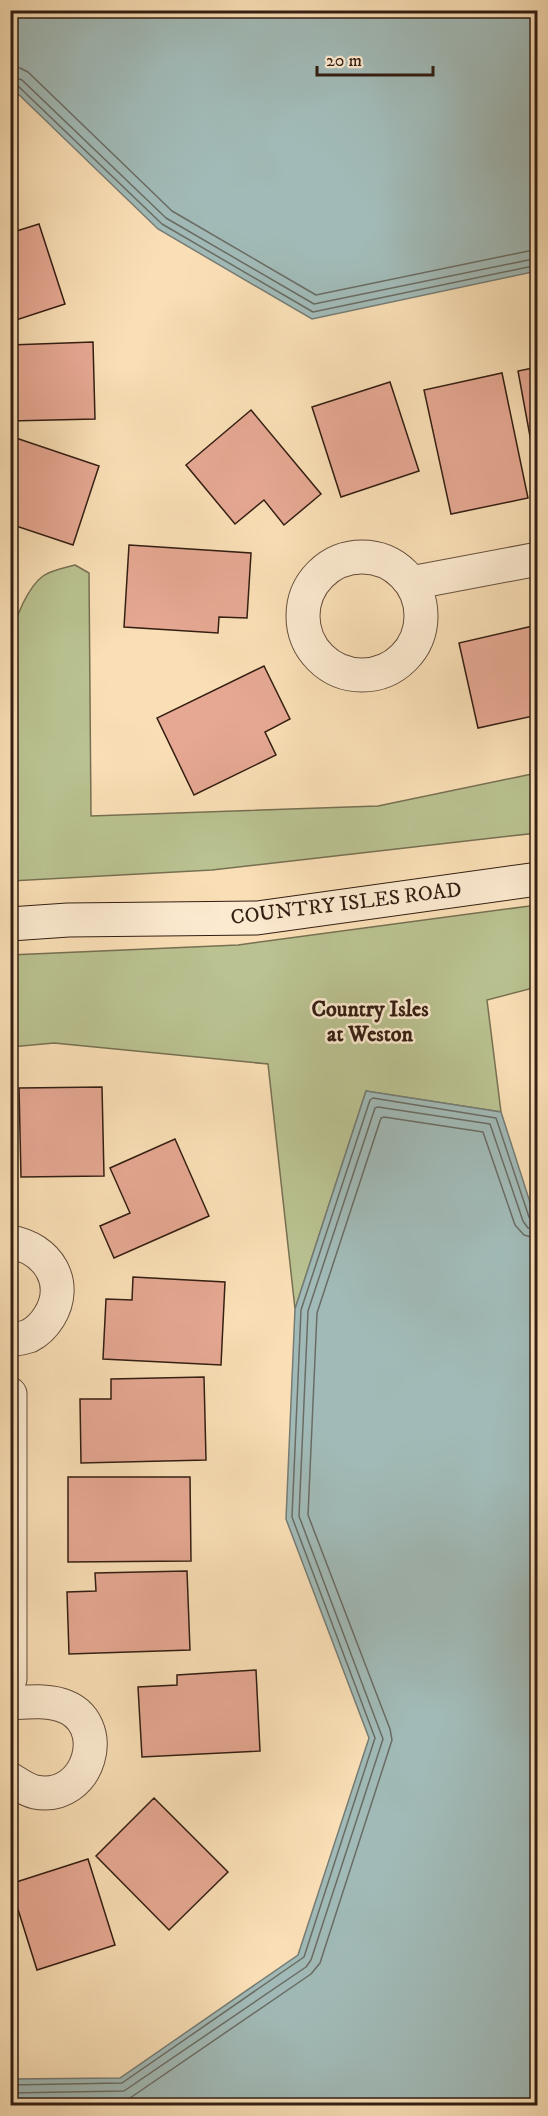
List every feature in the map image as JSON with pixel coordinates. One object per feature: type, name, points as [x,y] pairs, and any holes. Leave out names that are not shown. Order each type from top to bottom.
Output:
[{"type":"street","points":[[411,583],[537,559]]},
{"type":"street","name":"COUNTRY ISLES ROAD","points":[[10,924],[68,920],[257,918],[537,879]]},
{"type":"street","points":[[10,1242],[25,1245],[41,1255],[53,1270],[57,1289],[54,1308],[45,1324],[29,1336],[10,1340]]},
{"type":"street","points":[[10,1394],[10,1679]]},
{"type":"street","points":[[10,1703],[43,1702],[62,1705],[76,1713],[86,1727],[91,1746],[87,1767],[78,1779],[64,1788],[49,1793],[33,1792],[10,1779]]},
{"type":"green space","points":[[75,565],[89,573],[91,816],[378,806],[537,773],[537,833],[212,870],[11,881],[11,634],[32,587],[50,572]]},
{"type":"green space","points":[[537,905],[537,987],[487,1000],[501,1112],[366,1091],[295,1309],[268,1064],[54,1043],[11,1047],[10,955],[238,945]]},
{"type":"water","points":[[10,11],[537,11],[537,271],[312,319],[158,229],[11,87]]},
{"type":"water","points":[[366,1091],[501,1112],[537,1224],[537,2105],[11,2105],[11,2079],[120,2078],[298,1955],[369,1738],[286,1519],[295,1309]]},
{"type":"building","points":[[39,224],[65,304],[10,322],[10,233]]},
{"type":"building","points":[[93,342],[95,419],[10,421],[10,345]]},
{"type":"building","points":[[538,367],[538,469],[536,469],[518,371]]},
{"type":"building","points":[[502,373],[528,498],[451,514],[424,390]]},
{"type":"building","points":[[390,382],[419,471],[341,497],[312,407]]},
{"type":"building","points":[[251,410],[321,494],[284,525],[264,500],[235,524],[186,465]]},
{"type":"building","points":[[10,436],[99,466],[73,545],[10,524]]},
{"type":"building","points":[[129,545],[251,553],[247,618],[219,617],[218,633],[124,627]]},
{"type":"building","points":[[537,625],[538,715],[478,728],[459,643]]},
{"type":"building","points":[[264,666],[290,719],[265,732],[276,755],[194,795],[157,718]]},
{"type":"building","points":[[102,1087],[104,1176],[21,1177],[19,1088]]},
{"type":"building","points":[[175,1139],[209,1216],[114,1258],[100,1226],[130,1213],[110,1168]]},
{"type":"building","points":[[133,1277],[225,1282],[221,1365],[103,1359],[106,1299],[132,1300]]},
{"type":"building","points":[[204,1377],[206,1460],[81,1463],[80,1399],[111,1399],[111,1379]]},
{"type":"building","points":[[68,1477],[190,1477],[191,1561],[68,1562]]},
{"type":"building","points":[[187,1571],[190,1650],[69,1654],[67,1592],[96,1591],[95,1573]]},
{"type":"building","points":[[256,1670],[260,1751],[142,1757],[138,1687],[177,1685],[177,1675]]},
{"type":"building","points":[[154,1798],[228,1872],[169,1930],[96,1856]]},
{"type":"building","points":[[88,1859],[115,1945],[37,1970],[10,1884]]},
{"type":"district","name":"Country Isles at Weston","points":[[370,1020]]}]
